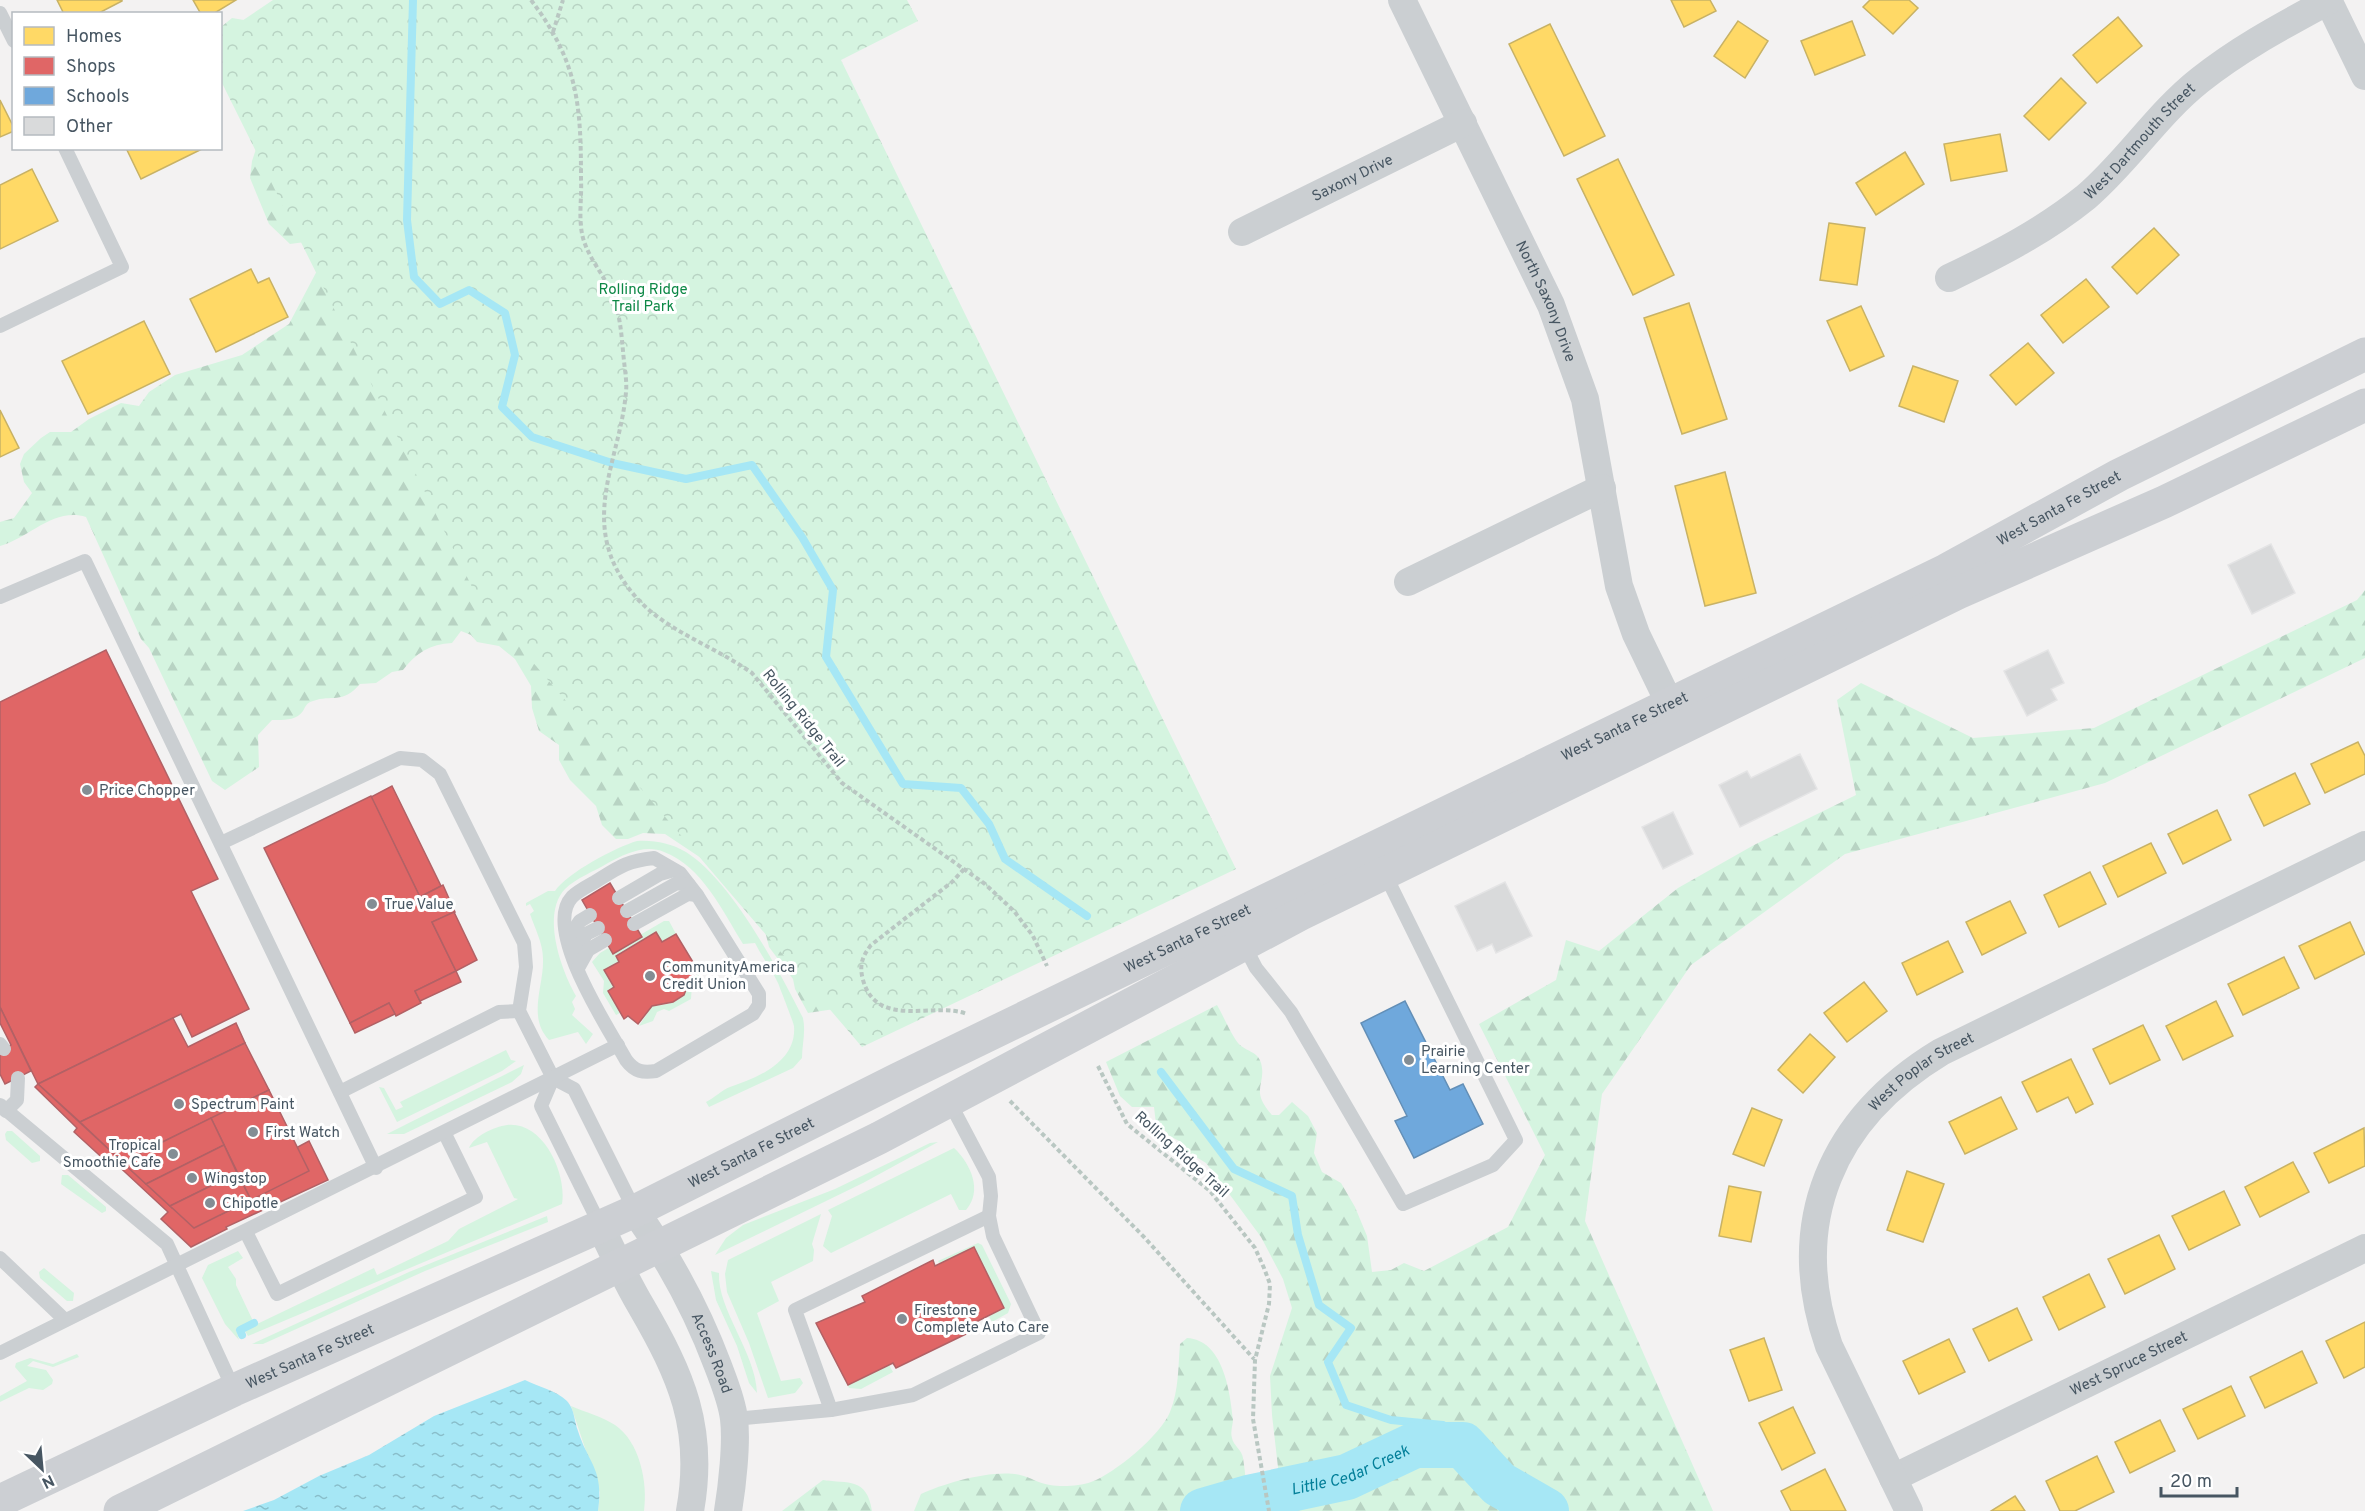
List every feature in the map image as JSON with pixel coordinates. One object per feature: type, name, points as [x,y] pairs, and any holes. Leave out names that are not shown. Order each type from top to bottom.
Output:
[{"type":"street","name":"North Saxony Drive","points":[[1402,0],[1551,305],[1571,353],[1585,399],[1619,586],[1636,634],[1676,716]]},
{"type":"street","points":[[2328,1],[2365,76]]},
{"type":"street","name":"West Dartmouth Street","points":[[1949,278],[2005,251],[2051,223],[2086,196],[2125,158],[2170,106],[2201,79],[2248,45],[2328,1]]},
{"type":"street","name":"Saxony Drive","points":[[1242,232],[1462,123]]},
{"type":"street","name":"West Santa Fe Street","points":[[1676,716],[2119,475],[2365,354]]},
{"type":"street","name":"West Santa Fe Street","points":[[0,1501],[234,1390],[601,1228],[909,1074],[1236,932],[1676,716],[2164,502],[2365,405]]},
{"type":"street","points":[[1408,582],[1602,488]]},
{"type":"street","name":"West Poplar Street","points":[[1909,1511],[1829,1346],[1819,1318],[1813,1275],[1814,1232],[1825,1185],[1845,1142],[1858,1122],[1892,1085],[1941,1052],[2365,845]]},
{"type":"street","name":"West Santa Fe Street","points":[[120,1511],[660,1247],[949,1101],[1236,932]]},
{"type":"street","name":"Access Road","points":[[635,1211],[660,1247],[707,1336],[734,1419],[728,1511]]},
{"type":"street","points":[[601,1228],[659,1335],[678,1375],[688,1404],[694,1447],[694,1488],[690,1511]]},
{"type":"street","name":"West Spruce Street","points":[[1893,1478],[2365,1248]]},
{"type":"lane","points":[[0,12],[12,37]]},
{"type":"lane","points":[[0,326],[122,267],[66,150]]},
{"type":"lane","points":[[0,597],[85,561],[376,1168]]},
{"type":"lane","points":[[221,843],[400,758],[422,760],[440,774],[524,943],[526,967],[519,1011],[553,1078],[574,1089],[635,1211]]},
{"type":"lane","points":[[654,858],[674,870],[693,890],[759,994],[759,1005],[753,1014],[656,1071],[643,1073],[632,1067],[587,991],[568,939],[564,915],[572,897],[629,861],[654,858]]},
{"type":"lane","points":[[1236,932],[1256,968],[1291,1012],[1403,1204],[1493,1165],[1516,1140],[1426,960],[1380,860]]},
{"type":"lane","points":[[619,898],[660,874],[674,870]]},
{"type":"lane","points":[[630,917],[693,890]]},
{"type":"lane","points":[[568,939],[580,921],[590,915]]},
{"type":"lane","points":[[576,963],[586,934],[598,928]]},
{"type":"lane","points":[[576,963],[588,950],[605,940]]},
{"type":"lane","points":[[340,1092],[499,1012],[519,1011]]},
{"type":"lane","points":[[0,1353],[445,1134],[618,1045]]},
{"type":"lane","points":[[18,1078],[17,1100],[4,1113],[166,1244],[234,1390]]},
{"type":"lane","points":[[553,1078],[541,1106],[601,1228]]},
{"type":"lane","points":[[734,1419],[831,1410],[913,1395],[1039,1333],[993,1236],[989,1216],[991,1197],[989,1177],[949,1101]]},
{"type":"lane","points":[[246,1232],[277,1294],[476,1197],[445,1134]]},
{"type":"lane","points":[[831,1410],[795,1310],[989,1216]]},
{"type":"lane","points":[[0,1258],[65,1320]]},
{"type":"path","name":"Rolling Ridge Trail","points":[[531,0],[553,33],[567,60],[579,103],[583,238],[617,306],[622,322],[626,392],[604,497],[605,537],[615,565],[627,586],[652,614],[676,632],[735,661],[752,673],[842,783],[985,884],[1014,911],[1033,936],[1047,966]]},
{"type":"path","points":[[553,33],[563,0]]},
{"type":"path","points":[[964,869],[952,882],[871,945],[862,956],[861,970],[864,984],[872,995],[894,1010],[907,1013],[955,1009],[969,1015]]},
{"type":"path","name":"Rolling Ridge Trail","points":[[1098,1066],[1127,1124],[1210,1191],[1255,1248],[1270,1284],[1269,1304],[1255,1360],[1253,1419],[1269,1511]]},
{"type":"path","points":[[1010,1101],[1144,1237],[1255,1360]]},
{"type":"green space","name":"Rolling Ridge Trail Park","points":[[273,0],[907,0],[918,21],[841,60],[1236,869],[862,1047],[477,597],[222,83],[222,34]]},
{"type":"green space","points":[[232,18],[250,21],[841,1008],[808,1013],[795,989],[793,979],[769,947],[764,927],[713,866],[665,834],[643,833],[628,839],[616,839],[602,825],[596,806],[570,780],[559,760],[559,745],[539,731],[532,708],[531,686],[515,659],[499,646],[477,642],[471,635],[461,631],[452,643],[424,650],[403,670],[392,672],[376,683],[360,684],[348,695],[342,697],[311,702],[293,718],[272,720],[258,735],[259,767],[225,790],[212,781],[149,648],[141,639],[86,517],[63,516],[0,546],[0,522],[14,518],[32,493],[24,482],[20,464],[24,454],[41,438],[50,432],[71,432],[89,419],[121,403],[139,406],[149,392],[175,375],[242,355],[289,324],[320,265],[305,242],[290,244],[269,224],[250,178],[252,161],[264,125],[222,70],[222,26]]},
{"type":"green space","points":[[2365,590],[2365,658],[2105,783],[1845,854],[1691,965],[1602,1094],[1585,1221],[1713,1511],[1283,1511],[1270,1376],[1292,1308],[1283,1279],[1261,1237],[1206,1163],[1183,1149],[1181,1142],[1166,1134],[1156,1124],[1154,1107],[1132,1107],[1120,1096],[1106,1062],[1217,1005],[1237,1042],[1260,1059],[1261,1099],[1272,1115],[1279,1115],[1292,1102],[1308,1116],[1317,1133],[1314,1153],[1322,1172],[1341,1183],[1355,1207],[1367,1236],[1372,1272],[1391,1270],[1404,1263],[1424,1271],[1508,1227],[1545,1155],[1479,1024],[1556,980],[1566,940],[1599,951],[1678,888],[1754,845],[1856,795],[1837,700],[1861,683],[1973,738],[2094,728],[2357,600]]},
{"type":"green space","points":[[637,841],[662,843],[686,852],[703,865],[720,883],[767,952],[803,1018],[802,1058],[793,1068],[709,1107],[706,1102],[727,1088],[752,1079],[782,1059],[793,1039],[794,1026],[778,983],[755,943],[743,944],[700,879],[690,868],[664,852],[650,849],[621,856],[575,881],[565,889],[554,913],[556,942],[565,972],[576,996],[572,1002],[575,1009],[572,1015],[593,1034],[586,1044],[578,1032],[549,1040],[542,1031],[539,1021],[538,1001],[543,953],[530,914],[534,911],[530,904],[526,906],[526,903],[548,891],[555,891],[570,876],[617,849]]},
{"type":"green space","points":[[664,921],[669,921],[676,934],[662,942],[656,932],[616,955],[619,962],[604,970],[614,987],[608,991],[620,1013],[616,1015],[603,993],[604,981],[592,962],[600,953],[638,931],[640,935]]},
{"type":"green space","points":[[698,972],[701,977],[692,985],[691,999],[669,1011],[664,1009],[657,1012],[653,1021],[639,1026],[652,1006],[668,1004],[682,997],[687,987],[684,981]]},
{"type":"green space","points":[[506,1050],[511,1060],[516,1061],[502,1071],[397,1122],[379,1087],[384,1088],[396,1110],[403,1107],[400,1102]]},
{"type":"green space","points":[[524,1065],[521,1074],[512,1082],[404,1134],[387,1134]]},
{"type":"green space","points":[[507,1125],[520,1126],[531,1131],[550,1151],[561,1178],[562,1204],[248,1336],[245,1331],[255,1325],[374,1268],[377,1275],[448,1241],[459,1229],[518,1199],[514,1198],[487,1142],[469,1148],[485,1133]]},
{"type":"green space","points":[[7,1131],[12,1131],[40,1156],[40,1161],[32,1163],[6,1140]]},
{"type":"green space","points":[[938,1142],[863,1183],[715,1255],[726,1238],[743,1225],[835,1189],[930,1143]]},
{"type":"green space","points":[[954,1148],[960,1154],[973,1178],[974,1195],[966,1210],[959,1210],[951,1194],[831,1253],[823,1246],[832,1216],[828,1210]]},
{"type":"green space","points":[[62,1175],[68,1175],[106,1207],[106,1211],[102,1213],[61,1184]]},
{"type":"green space","points":[[821,1214],[812,1244],[813,1261],[771,1282],[779,1301],[757,1313],[781,1381],[800,1378],[803,1383],[795,1393],[768,1398],[749,1343],[727,1292],[725,1274],[728,1260]]},
{"type":"green space","points":[[547,1216],[548,1222],[425,1271],[263,1344],[252,1344],[409,1272]]},
{"type":"green space","points":[[978,1243],[982,1245],[1011,1304],[1008,1313],[992,1322],[989,1316],[1004,1308],[974,1247],[940,1264],[938,1261]]},
{"type":"green space","points":[[238,1251],[243,1258],[228,1267],[236,1279],[236,1285],[253,1321],[236,1329],[239,1340],[225,1324],[202,1278],[208,1265]]},
{"type":"green space","points":[[44,1268],[74,1293],[73,1301],[67,1301],[40,1278],[39,1272]]},
{"type":"green space","points":[[711,1271],[719,1273],[724,1301],[750,1362],[757,1393],[749,1383],[737,1346],[716,1300]]},
{"type":"green space","points":[[818,1327],[848,1385],[889,1365],[893,1372],[861,1389],[849,1388]]},
{"type":"green space","points":[[1187,1338],[1199,1341],[1209,1348],[1217,1357],[1227,1382],[1233,1419],[1231,1436],[1242,1455],[1252,1511],[914,1511],[921,1494],[983,1475],[1024,1476],[1046,1484],[1060,1486],[1082,1484],[1101,1478],[1136,1453],[1165,1421],[1175,1395],[1180,1344]]},
{"type":"green space","points":[[77,1354],[79,1357],[53,1367],[33,1361],[27,1366],[46,1370],[53,1380],[52,1384],[43,1390],[29,1388],[0,1402],[0,1396],[27,1381],[15,1367],[16,1363],[30,1358],[53,1364]]},
{"type":"green space","points":[[571,1406],[615,1425],[631,1442],[643,1476],[644,1511],[598,1511],[600,1493]]},
{"type":"green space","points":[[823,1480],[855,1484],[861,1487],[866,1492],[872,1511],[782,1511]]},
{"type":"water","points":[[525,1380],[558,1394],[570,1404],[582,1442],[597,1476],[598,1511],[243,1511],[274,1500],[319,1476],[369,1455],[434,1416]]},
{"type":"building: Homes","points":[[57,0],[122,0],[101,12],[63,12]]},
{"type":"building: Homes","points":[[193,0],[236,0],[216,12],[200,12]]},
{"type":"building: Homes","points":[[1671,0],[1710,0],[1716,11],[1684,27]]},
{"type":"building: Homes","points":[[1870,0],[1909,0],[1918,8],[1893,34],[1863,7]]},
{"type":"building: Homes","points":[[2118,17],[2142,46],[2097,83],[2073,55]]},
{"type":"building: Homes","points":[[1738,21],[1768,41],[1745,78],[1714,56]]},
{"type":"building: Homes","points":[[1852,21],[1865,55],[1815,75],[1801,41]]},
{"type":"building: Homes","points":[[1550,24],[1605,136],[1564,156],[1509,44]]},
{"type":"building: Homes","points":[[2061,78],[2086,103],[2049,140],[2024,116]]},
{"type":"building: Homes","points":[[0,100],[12,124],[12,132],[0,137]]},
{"type":"building: Homes","points":[[2000,134],[2007,171],[1951,181],[1944,144]]},
{"type":"building: Homes","points":[[127,150],[200,150],[141,179]]},
{"type":"building: Homes","points":[[1905,152],[1924,184],[1876,215],[1856,183]]},
{"type":"building: Homes","points":[[1618,159],[1674,275],[1633,295],[1577,179]]},
{"type":"building: Homes","points":[[32,169],[58,221],[0,249],[0,185]]},
{"type":"building: Homes","points":[[1829,223],[1865,228],[1857,285],[1820,280]]},
{"type":"building: Homes","points":[[2154,228],[2179,255],[2137,294],[2112,267]]},
{"type":"building: Homes","points":[[251,269],[258,283],[269,278],[288,317],[216,352],[190,299]]},
{"type":"building: Homes","points":[[2086,279],[2109,307],[2063,343],[2041,315]]},
{"type":"building: Homes","points":[[1689,303],[1727,419],[1682,434],[1644,318]]},
{"type":"building: Homes","points":[[1861,306],[1884,356],[1850,371],[1827,321]]},
{"type":"building: Homes","points":[[144,321],[170,374],[88,414],[62,361]]},
{"type":"building: Homes","points":[[2028,343],[2054,373],[2016,405],[1990,375]]},
{"type":"building: Homes","points":[[1913,366],[1958,381],[1944,422],[1899,406]]},
{"type":"building: Homes","points":[[0,410],[19,448],[0,457]]},
{"type":"building: Homes","points":[[1725,472],[1756,593],[1705,606],[1675,486]]},
{"type":"building: Homes","points":[[2358,742],[2365,756],[2365,774],[2325,793],[2311,764]]},
{"type":"building: Homes","points":[[2295,773],[2310,804],[2264,826],[2249,795]]},
{"type":"building: Homes","points":[[2217,810],[2231,840],[2183,864],[2168,834]]},
{"type":"building: Homes","points":[[2151,843],[2166,873],[2118,897],[2103,866]]},
{"type":"building: Homes","points":[[2090,872],[2106,904],[2059,927],[2044,895]]},
{"type":"building: Homes","points":[[2010,901],[2026,933],[1982,955],[1966,922]]},
{"type":"building: Homes","points":[[2350,922],[2365,954],[2315,979],[2299,946]]},
{"type":"building: Homes","points":[[1948,941],[1963,972],[1917,995],[1902,963]]},
{"type":"building: Homes","points":[[2284,957],[2299,988],[2243,1015],[2228,984]]},
{"type":"building: Homes","points":[[1864,982],[1887,1011],[1847,1042],[1824,1013]]},
{"type":"building: Homes","points":[[2216,1001],[2233,1036],[2183,1060],[2166,1026]]},
{"type":"building: Homes","points":[[2143,1025],[2160,1060],[2110,1084],[2093,1049]]},
{"type":"building: Homes","points":[[1810,1034],[1835,1057],[1803,1093],[1778,1070]]},
{"type":"building: Homes","points":[[2071,1059],[2093,1104],[2076,1113],[2068,1097],[2037,1112],[2022,1082]]},
{"type":"building: Homes","points":[[2001,1097],[2017,1129],[1965,1154],[1949,1122]]},
{"type":"building: Homes","points":[[1752,1108],[1782,1120],[1764,1166],[1733,1154]]},
{"type":"building: Homes","points":[[2364,1128],[2365,1166],[2329,1183],[2314,1153]]},
{"type":"building: Homes","points":[[2293,1162],[2309,1192],[2260,1217],[2245,1187]]},
{"type":"building: Homes","points":[[1907,1171],[1944,1184],[1923,1242],[1887,1230]]},
{"type":"building: Homes","points":[[1729,1186],[1761,1192],[1751,1242],[1719,1236]]},
{"type":"building: Homes","points":[[2224,1191],[2240,1225],[2189,1250],[2172,1216]]},
{"type":"building: Homes","points":[[2159,1235],[2175,1269],[2125,1294],[2108,1259]]},
{"type":"building: Homes","points":[[2089,1274],[2105,1307],[2059,1330],[2043,1297]]},
{"type":"building: Homes","points":[[2017,1308],[2032,1340],[1989,1361],[1973,1329]]},
{"type":"building: Homes","points":[[2365,1322],[2365,1367],[2344,1378],[2326,1341]]},
{"type":"building: Homes","points":[[1764,1338],[1782,1390],[1749,1401],[1730,1350]]},
{"type":"building: Homes","points":[[1949,1339],[1965,1372],[1919,1394],[1903,1361]]},
{"type":"building: Homes","points":[[2302,1351],[2317,1383],[2265,1408],[2250,1377]]},
{"type":"building: Homes","points":[[2231,1386],[2245,1416],[2198,1439],[2183,1409]]},
{"type":"building: Homes","points":[[1793,1407],[1815,1453],[1782,1470],[1759,1423]]},
{"type":"building: Homes","points":[[2160,1420],[2175,1451],[2130,1473],[2115,1442]]},
{"type":"building: Homes","points":[[2097,1456],[2114,1492],[2075,1511],[2060,1511],[2046,1481]]},
{"type":"building: Homes","points":[[1825,1469],[1846,1511],[1791,1511],[1781,1491]]},
{"type":"building: Homes","points":[[2015,1496],[2025,1511],[1991,1511]]},
{"type":"building: Shops","name":"Price Chopper","points":[[106,650],[218,879],[191,891],[249,1009],[192,1037],[181,1014],[38,1084],[0,1007],[0,702]]},
{"type":"building: Shops","points":[[392,786],[441,886],[420,897],[371,797]]},
{"type":"building: Shops","name":"True Value","points":[[371,796],[420,897],[443,885],[455,912],[432,922],[456,971],[415,991],[421,1003],[396,1016],[389,1003],[350,1023],[264,848]]},
{"type":"building: Shops","points":[[610,883],[642,937],[613,954],[582,900]]},
{"type":"building: Shops","points":[[454,912],[477,960],[456,971],[432,922]]},
{"type":"building: Shops","name":"CommunityAmerica Credit Union","points":[[656,932],[662,942],[676,934],[699,972],[684,981],[687,987],[684,995],[673,1002],[652,1006],[638,1024],[628,1016],[624,1019],[608,991],[614,987],[604,970],[619,962],[616,956]]},
{"type":"building: Shops","points":[[456,971],[461,982],[420,1001],[415,991]]},
{"type":"building: Shops","points":[[389,1003],[395,1014],[355,1033],[350,1023]]},
{"type":"building: Shops","points":[[0,1007],[31,1071],[5,1084],[0,1074],[0,1051],[11,1045],[0,1023]]},
{"type":"building: Shops","points":[[173,1018],[188,1047],[236,1023],[245,1043],[80,1122],[38,1084]]},
{"type":"building: Shops","name":"Spectrum Paint","points":[[245,1043],[269,1090],[122,1162],[80,1122]]},
{"type":"building: Shops","points":[[38,1084],[172,1208],[176,1204],[195,1222],[218,1210],[220,1215],[284,1183],[282,1180],[301,1170],[292,1150],[309,1141],[328,1180],[226,1227],[227,1229],[191,1247],[161,1219],[168,1212],[112,1160],[109,1164],[74,1132],[77,1128],[35,1087]]},
{"type":"building: Shops","name":"First Watch","points":[[269,1090],[309,1171],[251,1200],[211,1118]]},
{"type":"building: Shops","name":"Tropical Smoothie Cafe","points":[[211,1118],[224,1145],[146,1184],[122,1162]]},
{"type":"building: Shops","name":"Wingstop","points":[[224,1145],[237,1173],[170,1206],[146,1184]]},
{"type":"building: Shops","name":"Chipotle","points":[[237,1173],[251,1200],[194,1228],[170,1206]]},
{"type":"building: Shops","name":"Firestone Complete Auto Care","points":[[974,1247],[1004,1308],[966,1327],[968,1333],[896,1368],[893,1363],[848,1385],[816,1323],[865,1302],[862,1296],[933,1260],[935,1266]]},
{"type":"building: Schools","points":[[1405,1001],[1450,1090],[1463,1084],[1483,1124],[1414,1158],[1395,1121],[1407,1116],[1361,1023]]},
{"type":"building: Other","points":[[2271,544],[2295,593],[2252,614],[2228,565]]},
{"type":"building: Other","points":[[2048,650],[2064,683],[2051,689],[2057,700],[2027,716],[2004,671]]},
{"type":"building: Other","points":[[1800,754],[1817,789],[1740,827],[1719,785],[1747,771],[1751,778]]},
{"type":"building: Other","points":[[1673,812],[1693,854],[1663,869],[1642,827]]},
{"type":"building: Other","points":[[1505,882],[1532,936],[1496,953],[1492,944],[1477,951],[1455,906]]},
{"type":"waterway","points":[[413,0],[407,220],[414,277],[440,304],[469,290],[505,313],[515,355],[502,407],[532,437],[612,463],[686,479],[752,465],[802,537],[833,590],[826,657],[903,784],[961,788],[989,824],[1005,859],[1087,916]]},
{"type":"waterway","points":[[1161,1072],[1234,1169],[1292,1196],[1298,1235],[1319,1305],[1351,1328],[1328,1362],[1346,1405],[1391,1420],[1443,1425],[1463,1445]]},
{"type":"waterway","points":[[242,1335],[240,1330],[254,1323]]},
{"type":"waterway","name":"Little Cedar Creek","points":[[1203,1511],[1248,1498],[1347,1477],[1415,1445],[1463,1445],[1499,1484],[1546,1511]]},
{"type":"place","name":"Price Chopper","points":[[87,790]]},
{"type":"place","name":"True Value","points":[[372,904]]},
{"type":"place","name":"CommunityAmerica Credit Union","points":[[650,976]]},
{"type":"place","name":"Prairie Learning Center","points":[[1409,1060]]},
{"type":"place","name":"Spectrum Paint","points":[[179,1104]]},
{"type":"place","name":"First Watch","points":[[253,1132]]},
{"type":"place","name":"Tropical Smoothie Cafe","points":[[173,1154]]},
{"type":"place","name":"Wingstop","points":[[192,1178]]},
{"type":"place","name":"Chipotle","points":[[210,1203]]},
{"type":"place","name":"Firestone Complete Auto Care","points":[[902,1319]]}]
